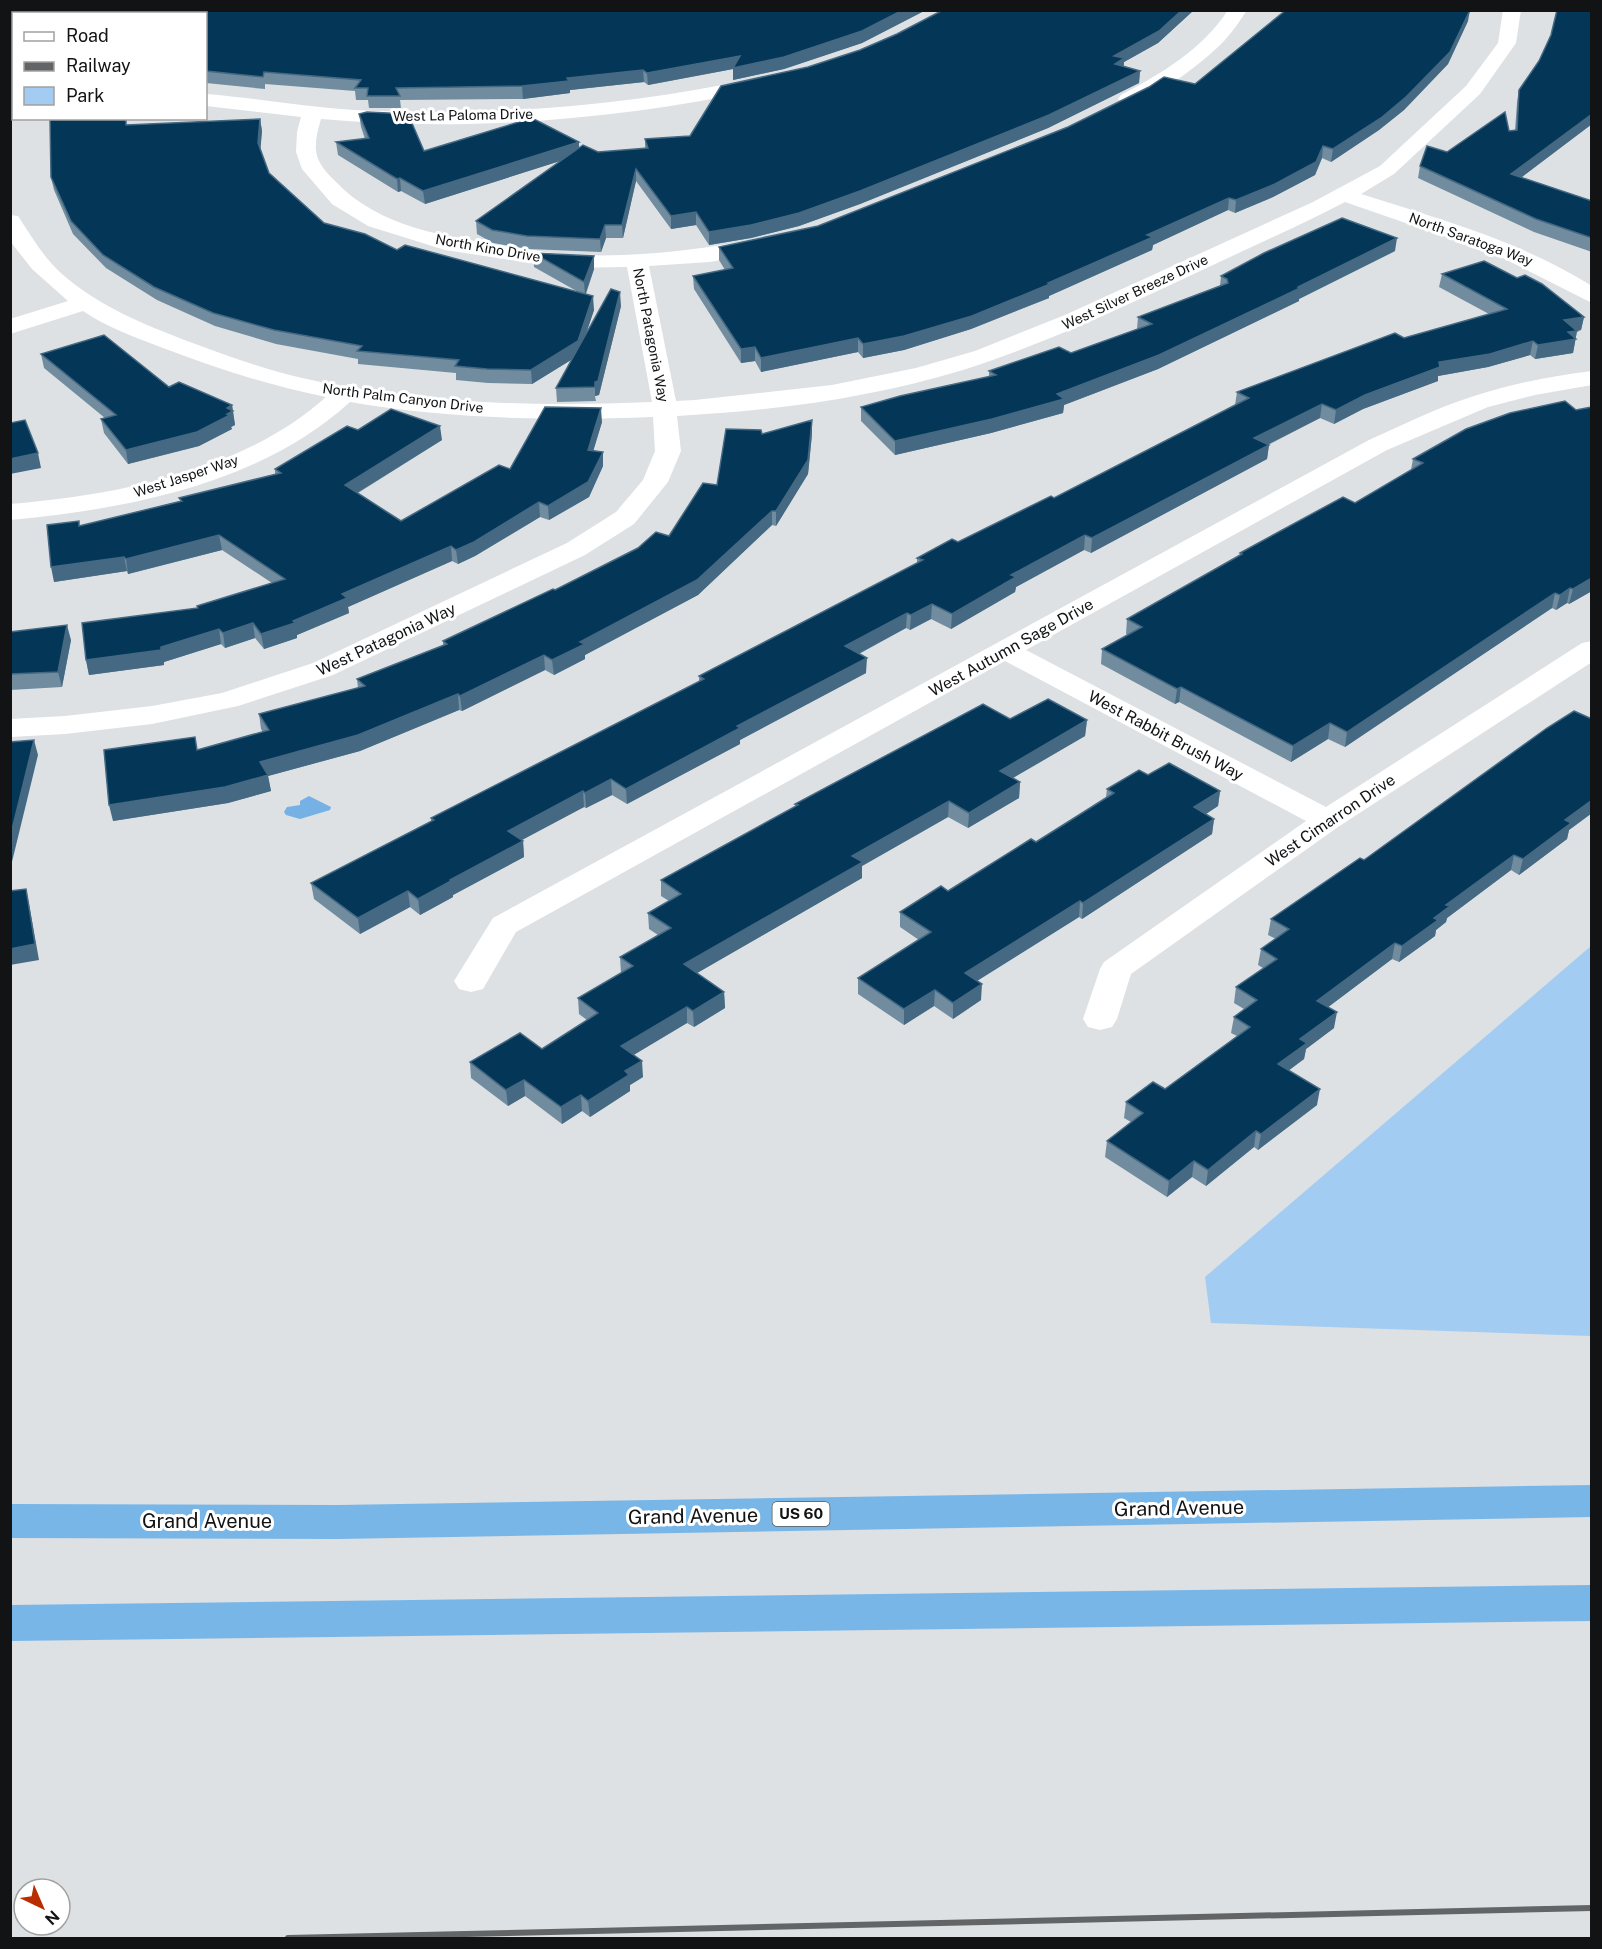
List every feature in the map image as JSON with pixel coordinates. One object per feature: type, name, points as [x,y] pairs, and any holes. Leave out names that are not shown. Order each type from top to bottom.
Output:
[{"type":"highway","name":"Grand Avenue","points":[[10,1521],[338,1522],[1592,1501]]},
{"type":"highway","points":[[10,1623],[1592,1603]]},
{"type":"street","points":[[1112,107],[1140,93],[1196,55],[1238,10]]},
{"type":"street","name":"West Silver Breeze Drive","points":[[665,411],[831,393],[924,374],[1008,348],[1058,328],[1343,195],[1387,170],[1473,90],[1507,44],[1512,10]]},
{"type":"street","name":"West La Paloma Drive","points":[[207,100],[353,116],[486,118],[613,109],[711,93],[781,78]]},
{"type":"street","points":[[613,109],[624,127]]},
{"type":"street","name":"North Kino Drive","points":[[313,111],[307,132],[306,152],[312,169],[340,199],[376,222],[445,243],[564,261],[637,260],[710,255],[777,241]]},
{"type":"street","name":"North Saratoga Way","points":[[1343,195],[1523,256],[1556,272],[1592,296]]},
{"type":"street","name":"North Palm Canyon Drive","points":[[10,221],[17,236],[35,259],[85,303],[115,321],[215,360],[297,385],[344,394],[452,406],[518,410],[665,411]]},
{"type":"street","name":"North Patagonia Way","points":[[637,260],[665,411]]},
{"type":"street","points":[[10,327],[85,303]]},
{"type":"street","name":"West Autumn Sage Drive","points":[[471,981],[504,925],[1408,431],[1480,402],[1560,382],[1592,378]]},
{"type":"street","name":"West Jasper Way","points":[[10,512],[66,507],[131,494],[193,477],[247,457],[287,437],[317,418],[344,394]]},
{"type":"street","name":"West Patagonia Way","points":[[10,728],[64,725],[152,715],[228,700],[323,669],[523,575],[576,549],[626,518],[655,482],[668,451],[665,411]]},
{"type":"street","name":"West Cimarron Drive","points":[[1100,1019],[1116,969],[1327,820],[1578,673],[1592,649]]},
{"type":"street","name":"West Rabbit Brush Way","points":[[1005,650],[1327,820]]},
{"type":"green space","points":[[1591,946],[1591,1336],[1211,1323],[1205,1277]]},
{"type":"shaded area","points":[[309,796],[331,807],[330,810],[300,819],[286,815],[284,812],[287,807],[300,805],[300,801]]},
{"type":"building","points":[[55,10],[903,10],[862,31],[784,57],[733,68],[740,56],[647,73],[643,70],[567,78],[569,81],[522,86],[396,88],[400,96],[367,96],[368,88],[355,88],[361,80],[264,72],[263,77],[207,71],[207,12],[53,12]]},
{"type":"building","points":[[943,10],[1182,10],[1159,31],[1114,56],[1124,58],[1115,64],[1140,71],[1049,115],[799,213],[751,225],[709,232],[696,212],[671,216],[636,169],[622,225],[605,225],[600,239],[527,236],[492,230],[476,221],[583,145],[598,152],[648,148],[645,139],[690,136],[721,86],[808,67],[860,50]]},
{"type":"building","points":[[1286,10],[1470,10],[1450,52],[1406,97],[1381,118],[1333,149],[1323,146],[1316,162],[1275,184],[1236,200],[1229,198],[1147,235],[1153,237],[1048,283],[1050,284],[972,316],[904,336],[863,344],[858,338],[761,358],[755,347],[741,349],[693,276],[733,268],[719,247],[818,226],[1068,127],[1149,87],[1164,77],[1195,84]]},
{"type":"building","points":[[1557,10],[1592,10],[1592,114],[1511,174],[1592,201],[1592,238],[1536,219],[1420,166],[1427,146],[1447,152],[1505,112],[1509,131],[1517,130],[1519,90],[1539,61],[1551,35]]},
{"type":"building","points":[[367,112],[408,114],[424,151],[532,118],[579,142],[423,191],[400,178],[397,179],[336,142],[369,138],[359,114]]},
{"type":"building","points":[[260,119],[258,143],[269,173],[324,223],[365,234],[397,250],[405,245],[593,296],[578,341],[531,370],[455,366],[459,360],[357,351],[362,346],[274,330],[213,313],[154,287],[103,255],[71,221],[51,177],[50,120],[126,120],[126,125]]},
{"type":"building","points":[[1342,218],[1397,238],[1298,287],[1300,288],[1159,355],[1057,394],[1064,399],[992,419],[895,441],[861,407],[996,375],[989,371],[1059,347],[1071,353],[1152,324],[1138,317],[1228,283],[1227,279],[1221,276],[1264,253]]},
{"type":"building","points":[[533,253],[594,256],[584,282]]},
{"type":"building","points":[[1484,261],[1517,278],[1525,275],[1542,284],[1584,317],[1564,320],[1577,331],[1568,332],[1576,339],[1538,345],[1533,341],[1490,354],[1439,362],[1440,367],[1365,395],[1336,410],[1322,404],[1254,438],[1269,445],[1092,538],[1085,535],[1011,575],[1016,577],[952,614],[932,604],[911,615],[907,613],[845,646],[867,658],[737,726],[740,728],[626,789],[611,779],[585,793],[583,791],[508,831],[523,841],[418,899],[408,891],[358,918],[311,883],[434,820],[431,818],[704,679],[699,676],[923,560],[917,558],[952,539],[958,542],[1051,496],[1054,498],[1249,398],[1237,392],[1395,333],[1404,338],[1507,309],[1442,274]]},
{"type":"building","points":[[611,289],[620,292],[595,387],[556,388]]},
{"type":"building","points":[[104,335],[169,387],[179,382],[232,405],[227,408],[233,411],[227,414],[230,415],[197,432],[126,450],[101,419],[116,415],[41,354]]},
{"type":"building","points":[[1565,401],[1576,410],[1592,407],[1592,578],[1560,595],[1555,593],[1347,732],[1330,723],[1293,746],[1181,687],[1177,689],[1102,649],[1142,627],[1127,619],[1242,554],[1240,553],[1343,497],[1355,503],[1423,463],[1413,459],[1466,429],[1510,413]]},
{"type":"building","points":[[545,407],[601,408],[588,450],[603,452],[588,482],[548,506],[539,502],[474,542],[456,550],[451,546],[342,594],[347,598],[293,621],[295,623],[261,634],[253,623],[223,633],[219,629],[161,647],[161,650],[86,660],[82,623],[198,608],[197,606],[285,579],[219,535],[126,559],[124,557],[51,567],[47,525],[79,521],[79,526],[182,501],[179,498],[281,473],[275,469],[347,426],[358,430],[391,409],[440,426],[345,485],[401,521],[499,465],[510,469]]},
{"type":"building","points":[[25,420],[38,453],[10,459],[10,423]]},
{"type":"building","points":[[812,420],[808,460],[776,511],[772,511],[697,580],[580,642],[585,644],[552,660],[544,655],[460,696],[458,694],[358,735],[260,762],[268,775],[225,787],[109,805],[104,750],[195,737],[197,750],[269,730],[259,714],[365,686],[357,679],[447,644],[443,641],[555,590],[638,548],[656,532],[669,536],[703,483],[717,485],[726,429],[761,430],[762,434]]},
{"type":"building","points":[[67,625],[58,672],[10,674],[10,632]]},
{"type":"building","points":[[1048,699],[1087,720],[1000,771],[1020,782],[969,813],[949,801],[852,856],[863,862],[684,964],[724,992],[693,1011],[687,1007],[621,1046],[642,1061],[625,1071],[629,1075],[588,1101],[581,1095],[561,1107],[524,1080],[506,1090],[470,1062],[520,1033],[542,1049],[598,1013],[578,998],[633,966],[620,957],[671,928],[648,913],[681,894],[661,880],[798,805],[795,804],[983,704],[1010,719]]},
{"type":"building","points":[[1574,711],[1592,719],[1592,800],[1565,820],[1571,823],[1523,859],[1514,855],[1446,905],[1450,906],[1434,918],[1438,920],[1402,946],[1395,943],[1317,1001],[1337,1012],[1300,1039],[1307,1043],[1278,1064],[1320,1089],[1261,1134],[1256,1131],[1208,1170],[1194,1161],[1169,1181],[1107,1141],[1143,1113],[1126,1102],[1153,1082],[1165,1089],[1250,1027],[1234,1017],[1257,1000],[1236,987],[1277,959],[1261,949],[1289,929],[1271,919],[1360,858],[1364,860]]},
{"type":"building","points":[[34,740],[10,838],[10,742]]},
{"type":"building","points":[[1169,763],[1220,791],[1194,807],[1214,819],[1083,903],[1080,901],[965,973],[982,984],[953,1003],[935,990],[904,1009],[858,978],[931,932],[900,912],[941,886],[948,891],[1031,839],[1036,842],[1114,793],[1107,789],[1139,770],[1148,775]]},
{"type":"building","points":[[26,889],[35,944],[10,949],[10,891]]},
{"type":"railway","points":[[288,1938],[1592,1908]]}]
